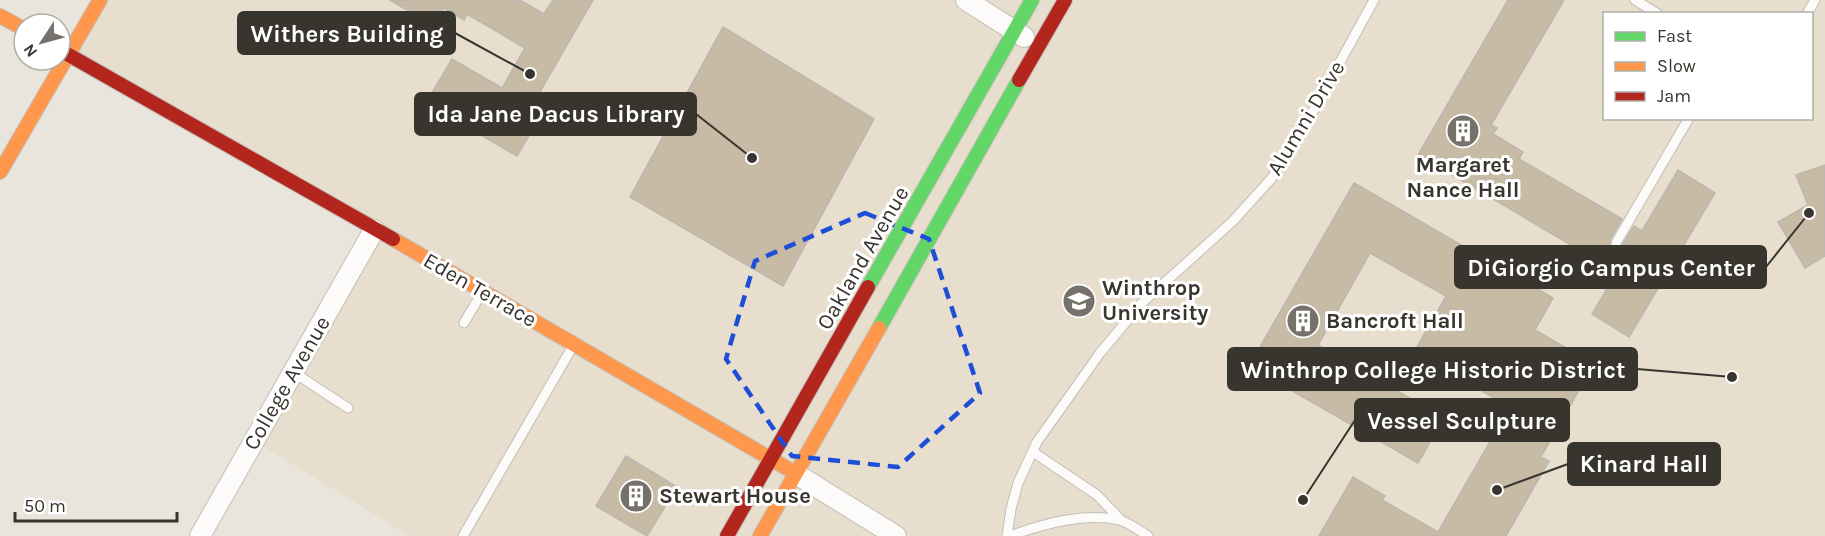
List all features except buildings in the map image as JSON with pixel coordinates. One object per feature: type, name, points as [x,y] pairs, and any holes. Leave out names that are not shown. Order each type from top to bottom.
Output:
[{"type":"main road","points":[[72,41],[100,0]]},
{"type":"main road","name":"Oakland Avenue","points":[[727,536],[1032,0]]},
{"type":"main road","points":[[760,536],[1065,0]]},
{"type":"main road","name":"Eden Terrace","points":[[72,58],[483,290],[796,474]]},
{"type":"main road","points":[[0,172],[54,72]]},
{"type":"street","points":[[966,0],[1038,47]]},
{"type":"street","name":"College Avenue","points":[[200,536],[374,230]]},
{"type":"street","name":"Eden Terrace","points":[[796,474],[896,536]]},
{"type":"lane","name":"Alumni Drive","points":[[1009,536],[1016,492],[1037,442],[1100,353],[1142,303],[1233,221],[1271,179],[1294,146],[1374,0]]},
{"type":"lane","points":[[1635,0],[1655,12]]},
{"type":"lane","points":[[1616,243],[1688,120]]},
{"type":"lane","points":[[464,323],[483,290]]},
{"type":"lane","points":[[463,536],[574,344]]},
{"type":"lane","points":[[293,372],[348,408]]},
{"type":"lane","points":[[1033,452],[1097,495],[1121,520],[1148,536]]},
{"type":"lane","points":[[1009,536],[1039,526],[1065,521],[1121,520]]},
{"type":"highlighted area","points":[[865,213],[929,239],[980,393],[898,467],[792,456],[726,359],[755,261]]},
{"type":"shaded area","name":"Winthrop University","points":[[101,0],[1825,0],[1825,536],[410,536],[254,441],[374,230],[72,57],[72,48]]},
{"type":"traffic: fast","points":[[868,287],[1032,0]]},
{"type":"traffic: fast","points":[[879,328],[1019,80]]},
{"type":"traffic: slow","points":[[0,172],[100,0]]},
{"type":"traffic: slow","points":[[0,16],[12,22]]},
{"type":"traffic: slow","points":[[393,239],[790,470]]},
{"type":"traffic: slow","points":[[760,536],[879,328]]},
{"type":"traffic: jam","points":[[1019,80],[1065,0]]},
{"type":"traffic: jam","points":[[72,57],[393,239]]},
{"type":"traffic: jam","points":[[727,536],[868,287]]},
{"type":"place","name":"Withers Building","points":[[530,74]]},
{"type":"place","name":"Margaret Nance Hall","points":[[1463,131]]},
{"type":"place","name":"Ida Jane Dacus Library","points":[[752,158]]},
{"type":"place","name":"DiGiorgio Campus Center","points":[[1809,213]]},
{"type":"place","name":"Winthrop University","points":[[1079,301]]},
{"type":"place","name":"Bancroft Hall","points":[[1303,321]]},
{"type":"place","name":"Winthrop College Historic District","points":[[1732,377]]},
{"type":"place","name":"Kinard Hall","points":[[1497,490]]},
{"type":"place","name":"Stewart House","points":[[636,496]]},
{"type":"place","name":"Vessel Sculpture","points":[[1303,500]]}]
